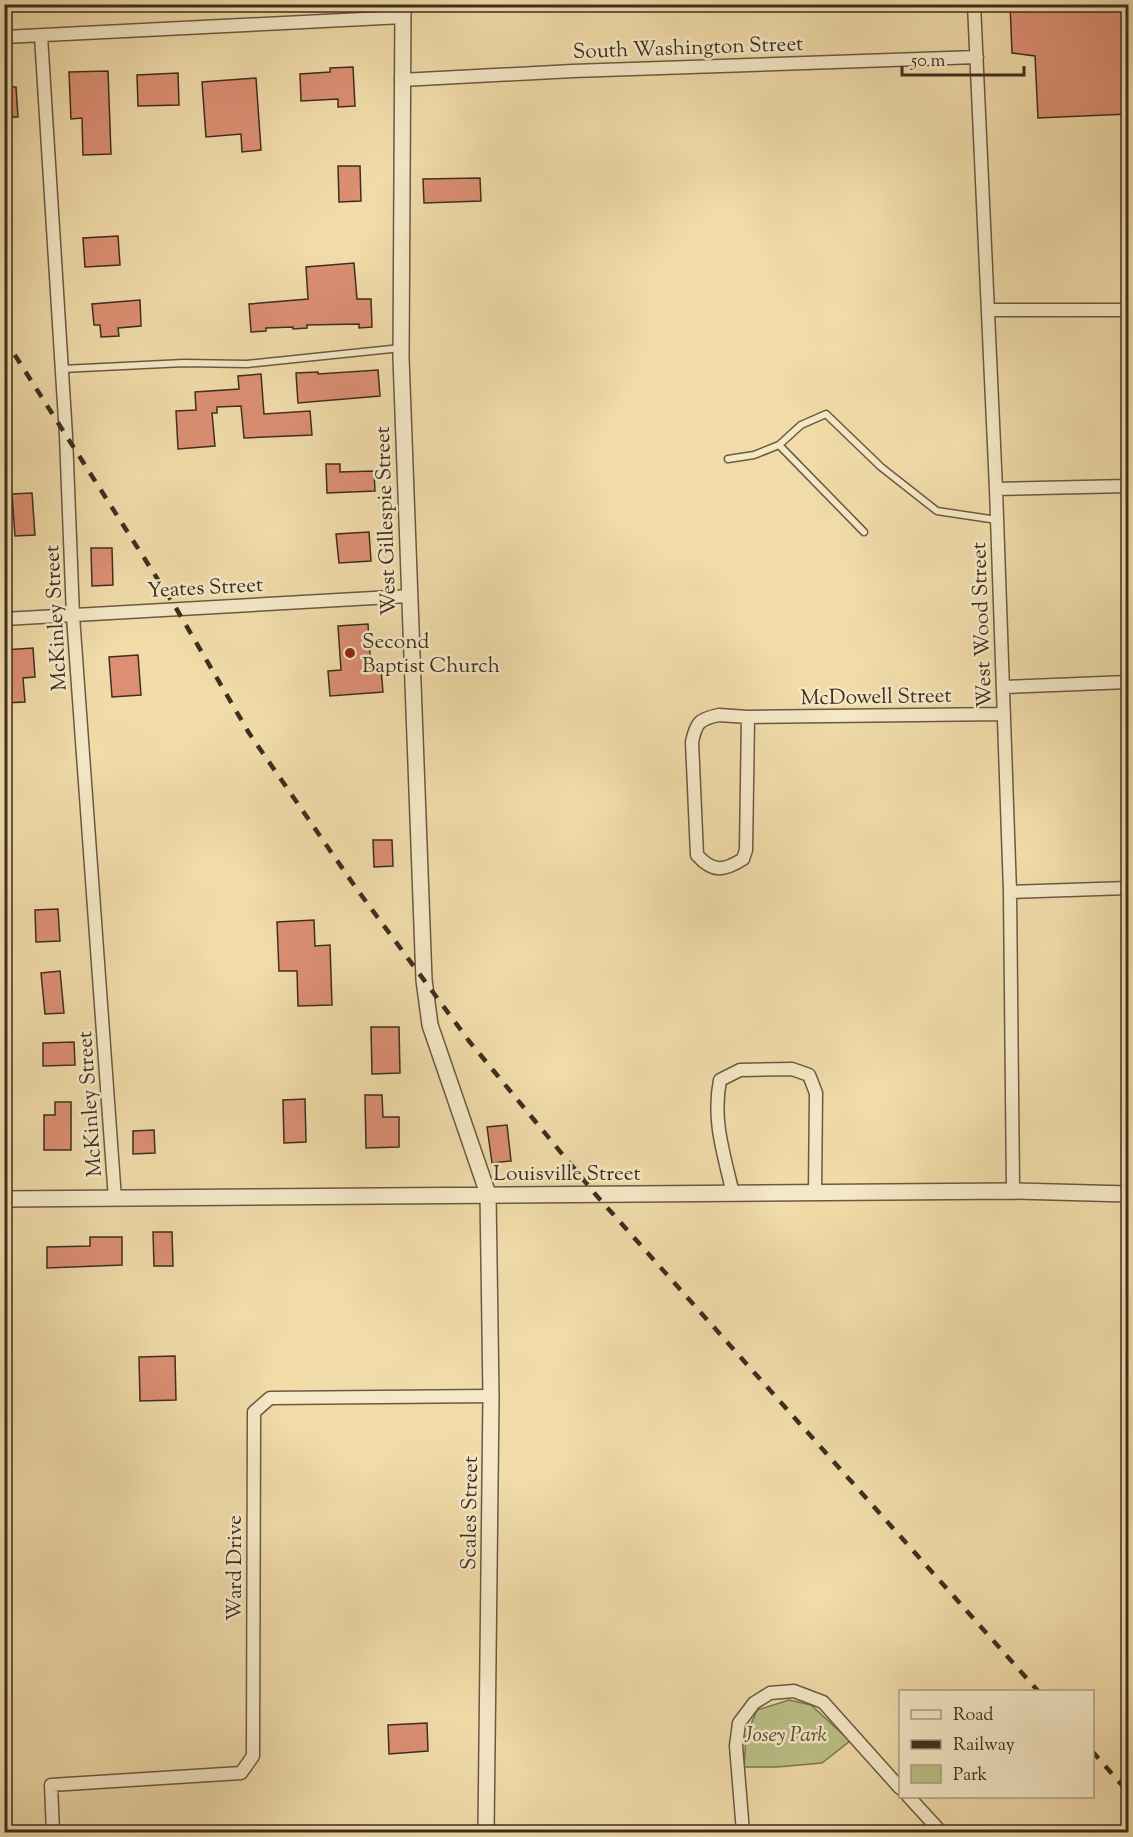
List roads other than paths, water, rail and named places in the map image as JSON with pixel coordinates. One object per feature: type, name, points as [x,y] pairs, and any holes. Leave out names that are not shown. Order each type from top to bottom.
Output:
[{"type":"street","name":"West Wood Street","points":[[974,4],[996,489],[1010,892],[1013,1191]]},
{"type":"street","points":[[4,37],[403,11]]},
{"type":"street","name":"West Gillespie Street","points":[[403,11],[401,348],[424,980],[429,1024],[488,1194]]},
{"type":"street","name":"McKinley Street","points":[[41,36],[62,369],[73,616],[115,1198]]},
{"type":"street","name":"South Washington Street","points":[[401,80],[573,71],[977,57]]},
{"type":"street","points":[[988,309],[1128,310]]},
{"type":"street","points":[[996,489],[1128,486]]},
{"type":"street","name":"Yeates Street","points":[[4,619],[409,596]]},
{"type":"street","points":[[1003,687],[1128,682]]},
{"type":"street","name":"McDowell Street","points":[[748,717],[746,850],[743,859],[732,866],[718,869],[707,866],[697,855],[692,742],[696,727],[704,718],[719,715],[748,717],[1004,714]]},
{"type":"street","points":[[1010,892],[1128,888]]},
{"type":"street","points":[[733,1194],[718,1131],[716,1101],[720,1080],[740,1070],[792,1069],[809,1075],[816,1094],[815,1193]]},
{"type":"street","name":"Louisville Street","points":[[4,1199],[1013,1191],[1128,1194]]},
{"type":"street","name":"Scales Street","points":[[486,1833],[491,1396],[488,1194]]},
{"type":"street","name":"Ward Drive","points":[[53,1833],[51,1785],[241,1773],[253,1756],[254,1412],[270,1398],[491,1396]]},
{"type":"street","points":[[743,1833],[736,1746],[739,1723],[754,1703],[770,1693],[794,1690],[823,1702],[899,1787]]},
{"type":"street","points":[[909,1798],[941,1833]]},
{"type":"lane","points":[[62,369],[184,363],[247,364],[401,348]]},
{"type":"lane","points":[[728,459],[754,455],[779,445],[801,425],[826,414],[881,467],[938,510],[997,520]]},
{"type":"lane","points":[[779,445],[864,532]]},
{"type":"railway","points":[[4,338],[176,608],[249,733],[356,888],[469,1041],[596,1195],[1037,1690]]},
{"type":"railway","points":[[1094,1753],[1128,1792]]},
{"type":"place","name":"Second Baptist Church","points":[[350,653]]},
{"type":"park label","name":"Josey Park","points":[[786,1734]]}]
